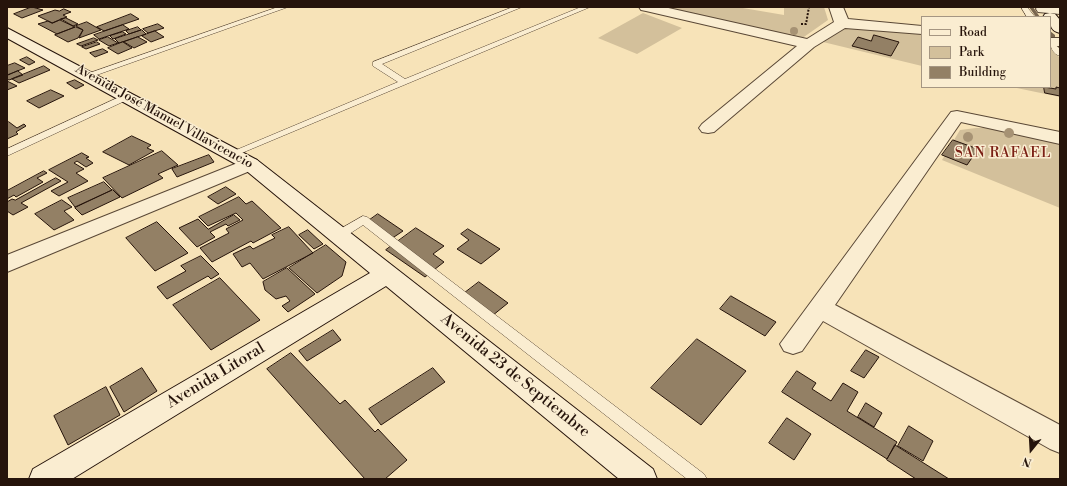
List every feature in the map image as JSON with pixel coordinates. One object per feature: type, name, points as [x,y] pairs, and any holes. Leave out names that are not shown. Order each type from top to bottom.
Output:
[{"type":"street","points":[[646,7],[809,44]]},
{"type":"street","points":[[836,7],[842,23]]},
{"type":"street","points":[[1046,13],[1060,10]]},
{"type":"street","points":[[1051,19],[1060,29]]},
{"type":"street","points":[[708,128],[809,44],[842,23],[921,30]]},
{"type":"street","name":"Avenida José Manuel Villavicencio","points":[[7,32],[128,96],[242,159],[388,274]]},
{"type":"street","points":[[793,344],[957,116],[1060,138]]},
{"type":"street","points":[[7,264],[242,159]]},
{"type":"street","name":"Avenida Litoral","points":[[44,479],[388,274]]},
{"type":"street","name":"Avenida 23 de Septiembre","points":[[388,274],[642,479]]},
{"type":"street","points":[[820,308],[1060,440]]},
{"type":"lane","points":[[88,75],[285,7]]},
{"type":"lane","points":[[404,82],[376,64],[519,7]]},
{"type":"lane","points":[[242,159],[404,82],[587,7]]},
{"type":"lane","points":[[1024,7],[1031,16]]},
{"type":"lane","points":[[1051,43],[1060,54]]},
{"type":"lane","points":[[7,153],[128,96]]},
{"type":"lane","points":[[339,235],[363,220],[699,479]]},
{"type":"green space","points":[[658,7],[737,7],[784,15],[784,7],[824,7],[828,20],[801,39]]},
{"type":"green space","points":[[643,13],[682,28],[637,54],[598,38]]},
{"type":"green space","points":[[851,28],[921,34],[921,66],[823,42],[842,29]]},
{"type":"green space","points":[[1051,49],[1060,58],[1060,97],[1017,88],[1051,88]]},
{"type":"green space","points":[[992,128],[1060,141],[1060,208],[942,160],[960,130]]},
{"type":"building","points":[[32,7],[43,10],[22,18],[14,14]]},
{"type":"building","points":[[64,9],[71,12],[63,15],[67,17],[52,23],[38,16],[55,10],[59,11]]},
{"type":"building","points":[[131,14],[139,19],[104,31],[97,27]]},
{"type":"building","points":[[66,18],[78,24],[73,26],[61,19]]},
{"type":"building","points":[[60,20],[75,27],[57,34],[38,24],[48,21],[52,23]]},
{"type":"building","points":[[87,22],[101,30],[79,38],[83,30],[76,26]]},
{"type":"building","points":[[158,24],[164,28],[148,33],[143,29]]},
{"type":"building","points":[[123,25],[129,29],[99,39],[94,35]]},
{"type":"building","points":[[76,27],[83,30],[78,38],[68,42],[55,35]]},
{"type":"building","points":[[138,27],[141,30],[129,34],[126,31]]},
{"type":"building","points":[[142,30],[146,34],[119,43],[115,39]]},
{"type":"building","points":[[155,31],[164,37],[151,42],[142,36]]},
{"type":"building","points":[[123,32],[126,34],[113,39],[110,36]]},
{"type":"building","points":[[874,35],[899,42],[891,56],[852,46],[858,37],[871,41]]},
{"type":"building","points":[[108,37],[118,43],[109,46],[99,40]]},
{"type":"building","points":[[138,37],[147,42],[134,48],[124,42]]},
{"type":"building","points":[[94,38],[98,40],[81,46],[77,44]]},
{"type":"building","points":[[97,42],[100,44],[86,49],[82,47]]},
{"type":"building","points":[[123,42],[132,48],[118,54],[108,48]]},
{"type":"building","points":[[103,49],[108,52],[95,57],[90,53]]},
{"type":"building","points":[[27,57],[35,62],[29,65],[20,60]]},
{"type":"building","points":[[15,63],[25,68],[7,75],[7,66]]},
{"type":"building","points":[[44,66],[50,70],[19,83],[12,79]]},
{"type":"building","points":[[18,71],[23,75],[9,80],[7,79],[7,76]]},
{"type":"building","points":[[75,80],[84,85],[76,89],[67,83]]},
{"type":"building","points":[[7,81],[17,86],[7,90]]},
{"type":"building","points":[[1044,88],[1060,88],[1060,96],[1045,93]]},
{"type":"building","points":[[51,90],[64,96],[39,108],[27,101]]},
{"type":"building","points":[[9,122],[17,128],[24,124],[26,126],[16,132],[18,134],[7,139],[7,123]]},
{"type":"building","points":[[132,136],[151,145],[147,148],[154,151],[129,165],[103,152]]},
{"type":"building","points":[[953,140],[978,149],[967,165],[942,155]]},
{"type":"building","points":[[162,151],[178,165],[158,174],[163,178],[122,198],[103,178]]},
{"type":"building","points":[[82,153],[89,157],[86,158],[93,163],[86,167],[77,161],[74,163],[84,169],[76,173],[88,181],[59,196],[51,191],[68,182],[49,170]]},
{"type":"building","points":[[209,155],[214,162],[177,177],[172,169]]},
{"type":"building","points":[[44,171],[47,173],[37,178],[43,182],[16,197],[14,195],[7,199],[7,191]]},
{"type":"building","points":[[56,178],[61,181],[21,203],[28,207],[13,215],[7,211],[7,202],[12,199],[15,200]]},
{"type":"building","points":[[104,182],[112,190],[75,207],[68,198]]},
{"type":"building","points":[[226,187],[236,194],[218,204],[208,197]]},
{"type":"building","points":[[113,190],[120,197],[82,215],[75,208]]},
{"type":"building","points":[[239,197],[246,204],[252,201],[281,228],[253,243],[251,241],[212,262],[200,248],[229,233],[226,229],[243,220],[236,213],[208,226],[199,217]]},
{"type":"building","points":[[62,200],[72,207],[64,211],[74,220],[54,230],[35,214]]},
{"type":"building","points":[[378,214],[403,231],[388,241],[364,224]]},
{"type":"building","points":[[234,215],[240,220],[228,226],[226,224],[210,232],[215,237],[197,247],[179,228],[198,219],[208,229]]},
{"type":"building","points":[[157,222],[188,253],[155,271],[126,238]]},
{"type":"building","points":[[289,227],[313,253],[263,279],[250,263],[242,267],[233,254],[250,246],[253,249],[275,238],[272,235]]},
{"type":"building","points":[[416,228],[444,246],[433,254],[444,262],[425,277],[386,250]]},
{"type":"building","points":[[468,229],[500,249],[481,264],[457,249],[469,240],[461,234]]},
{"type":"building","points":[[308,230],[323,244],[314,249],[299,235]]},
{"type":"building","points":[[326,245],[346,262],[342,276],[317,293],[289,268]]},
{"type":"building","points":[[201,256],[219,274],[211,279],[208,276],[167,299],[157,287],[186,271],[181,266]]},
{"type":"building","points":[[287,268],[315,294],[288,312],[282,306],[290,301],[286,296],[276,299],[265,290],[263,282]]},
{"type":"building","points":[[220,278],[260,320],[211,350],[173,305]]},
{"type":"building","points":[[479,282],[508,303],[487,320],[458,298]]},
{"type":"building","points":[[731,296],[776,322],[765,336],[720,309]]},
{"type":"building","points":[[333,330],[341,340],[307,361],[299,351]]},
{"type":"building","points":[[697,339],[746,371],[701,425],[651,388]]},
{"type":"building","points":[[866,350],[879,357],[864,378],[851,371]]},
{"type":"building","points":[[291,353],[340,404],[345,400],[375,432],[378,429],[407,460],[385,479],[365,479],[267,369]]},
{"type":"building","points":[[142,368],[157,391],[124,412],[110,387]]},
{"type":"building","points":[[433,368],[445,382],[381,425],[369,409]]},
{"type":"building","points":[[797,371],[816,383],[812,389],[831,401],[843,383],[858,392],[847,411],[897,442],[887,459],[782,392]]},
{"type":"building","points":[[106,387],[120,415],[68,445],[54,416]]},
{"type":"building","points":[[866,403],[882,413],[874,427],[858,417]]},
{"type":"building","points":[[787,418],[811,434],[794,460],[769,443]]},
{"type":"building","points":[[909,426],[933,441],[923,461],[898,446]]},
{"type":"building","points":[[895,445],[949,479],[916,479],[887,460]]},
{"type":"waterway","points":[[1031,7],[1037,16]]},
{"type":"district","name":"SAN RAFAEL","points":[[1003,154]]}]
